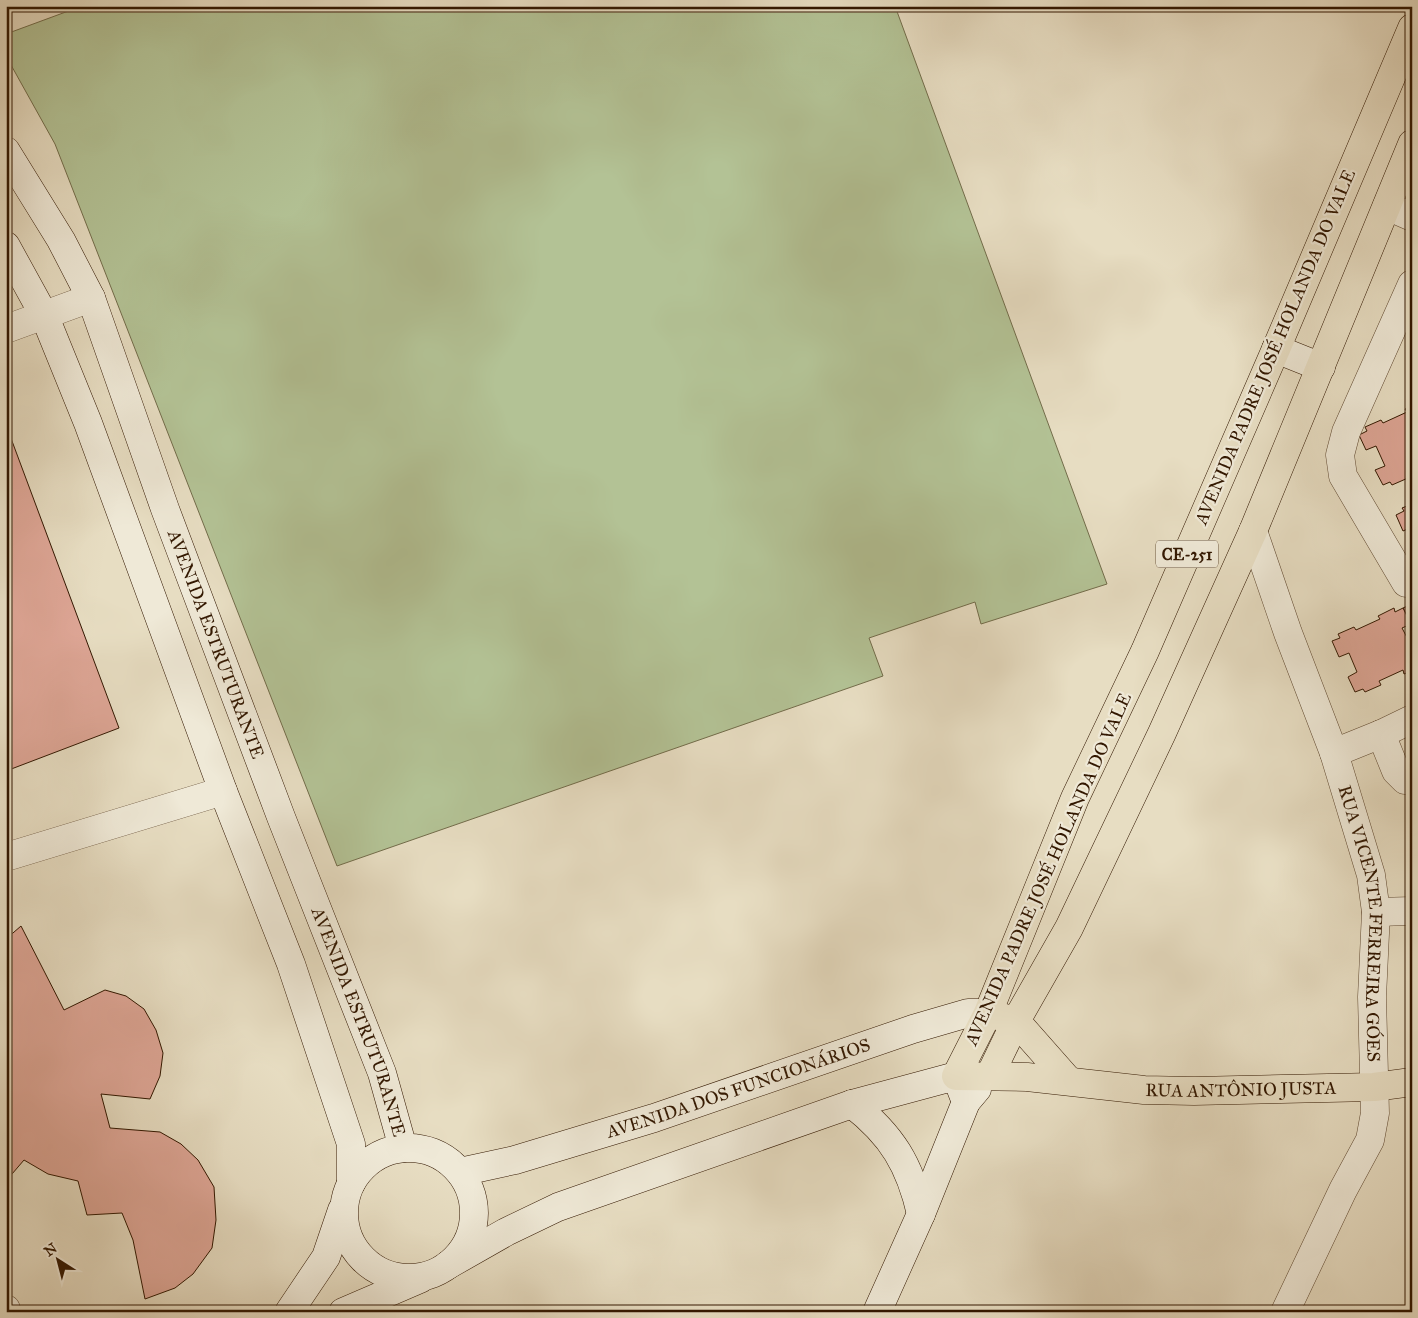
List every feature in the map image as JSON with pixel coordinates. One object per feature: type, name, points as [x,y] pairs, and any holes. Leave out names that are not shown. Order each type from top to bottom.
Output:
[{"type":"main road","name":"AVENIDA PADRE JOSÉ HOLANDA DO VALE","points":[[956,1076],[988,1014],[1075,798],[1145,651],[1412,28]]},
{"type":"main road","name":"AVENIDA PADRE JOSÉ HOLANDA DO VALE","points":[[990,1075],[1016,1021],[1069,928],[1162,733],[1253,531],[1321,367],[1400,211],[1412,144]]},
{"type":"main road","name":"AVENIDA DOS FUNCIONÁRIOS","points":[[988,1014],[1016,1021]]},
{"type":"main road","points":[[1016,1021],[1069,1082]]},
{"type":"main road","points":[[956,1076],[990,1075]]},
{"type":"main road","name":"RUA ANTÔNIO JUSTA","points":[[990,1075],[1144,1090],[1194,1092],[1374,1087],[1412,1082]]},
{"type":"street","name":"AVENIDA ESTRUTURANTE","points":[[6,151],[61,240],[91,298],[165,509],[281,817],[382,1073],[402,1148]]},
{"type":"street","name":"AVENIDA ESTRUTURANTE","points":[[6,246],[45,317],[136,550],[223,791],[291,964],[351,1144],[347,1193],[346,1234],[352,1246],[366,1262],[391,1275],[406,1278],[438,1270],[462,1250],[471,1231],[474,1211],[470,1190],[460,1172],[444,1158],[425,1150],[402,1148],[382,1153],[364,1165],[347,1193],[326,1257],[288,1312]]},
{"type":"street","points":[[1406,584],[1343,476],[1340,455],[1346,432],[1412,284]]},
{"type":"street","points":[[6,329],[45,317],[91,298]]},
{"type":"street","points":[[1276,349],[1321,367]]},
{"type":"street","name":"RUA VICENTE FERREIRA GÓES","points":[[1253,531],[1288,633],[1334,753],[1371,876],[1376,912],[1372,997],[1375,1113],[1370,1140],[1343,1190],[1285,1312]]},
{"type":"street","points":[[1334,753],[1412,719]]},
{"type":"street","points":[[1381,734],[1396,771],[1405,780],[1412,779]]},
{"type":"street","points":[[6,857],[223,791]]},
{"type":"street","points":[[1376,912],[1412,911]]},
{"type":"street","name":"AVENIDA DOS FUNCIONÁRIOS","points":[[460,1172],[515,1160],[654,1118],[968,1013],[988,1014]]},
{"type":"street","name":"CE-251","points":[[877,1312],[966,1102],[990,1075]]},
{"type":"street","points":[[343,1312],[438,1270],[506,1232],[558,1207],[852,1104],[956,1076],[966,1102]]},
{"type":"street","points":[[852,1104],[883,1131],[895,1146],[907,1168],[920,1214]]},
{"type":"green space","points":[[82,6],[895,6],[1107,584],[981,624],[975,602],[869,638],[883,676],[337,866],[55,144],[6,56],[6,34]]},
{"type":"building","points":[[1412,406],[1412,472],[1407,475],[1408,478],[1392,485],[1390,482],[1383,485],[1375,470],[1385,466],[1376,446],[1366,450],[1359,435],[1367,431],[1365,427],[1381,420],[1383,423],[1407,412],[1405,409]]},
{"type":"building","points":[[9,433],[119,728],[6,771],[6,434]]},
{"type":"building","points":[[1412,504],[1412,527],[1403,531],[1396,515],[1404,511],[1402,508]]},
{"type":"building","points":[[1412,604],[1412,623],[1411,624],[1403,608]]},
{"type":"building","points":[[1394,608],[1395,612],[1403,608],[1411,624],[1402,628],[1412,647],[1412,671],[1404,674],[1403,670],[1379,681],[1381,685],[1365,692],[1363,689],[1355,692],[1348,677],[1357,672],[1349,653],[1339,657],[1332,641],[1340,638],[1338,634],[1354,627],[1356,630],[1380,619],[1378,616]]},
{"type":"building","points":[[21,926],[64,1010],[105,990],[126,996],[144,1009],[156,1030],[163,1053],[160,1076],[150,1099],[101,1094],[110,1128],[160,1132],[181,1144],[198,1160],[214,1187],[216,1220],[212,1248],[193,1274],[175,1288],[145,1299],[133,1240],[122,1213],[87,1215],[78,1181],[48,1174],[24,1160],[6,1181],[6,939]]}]
